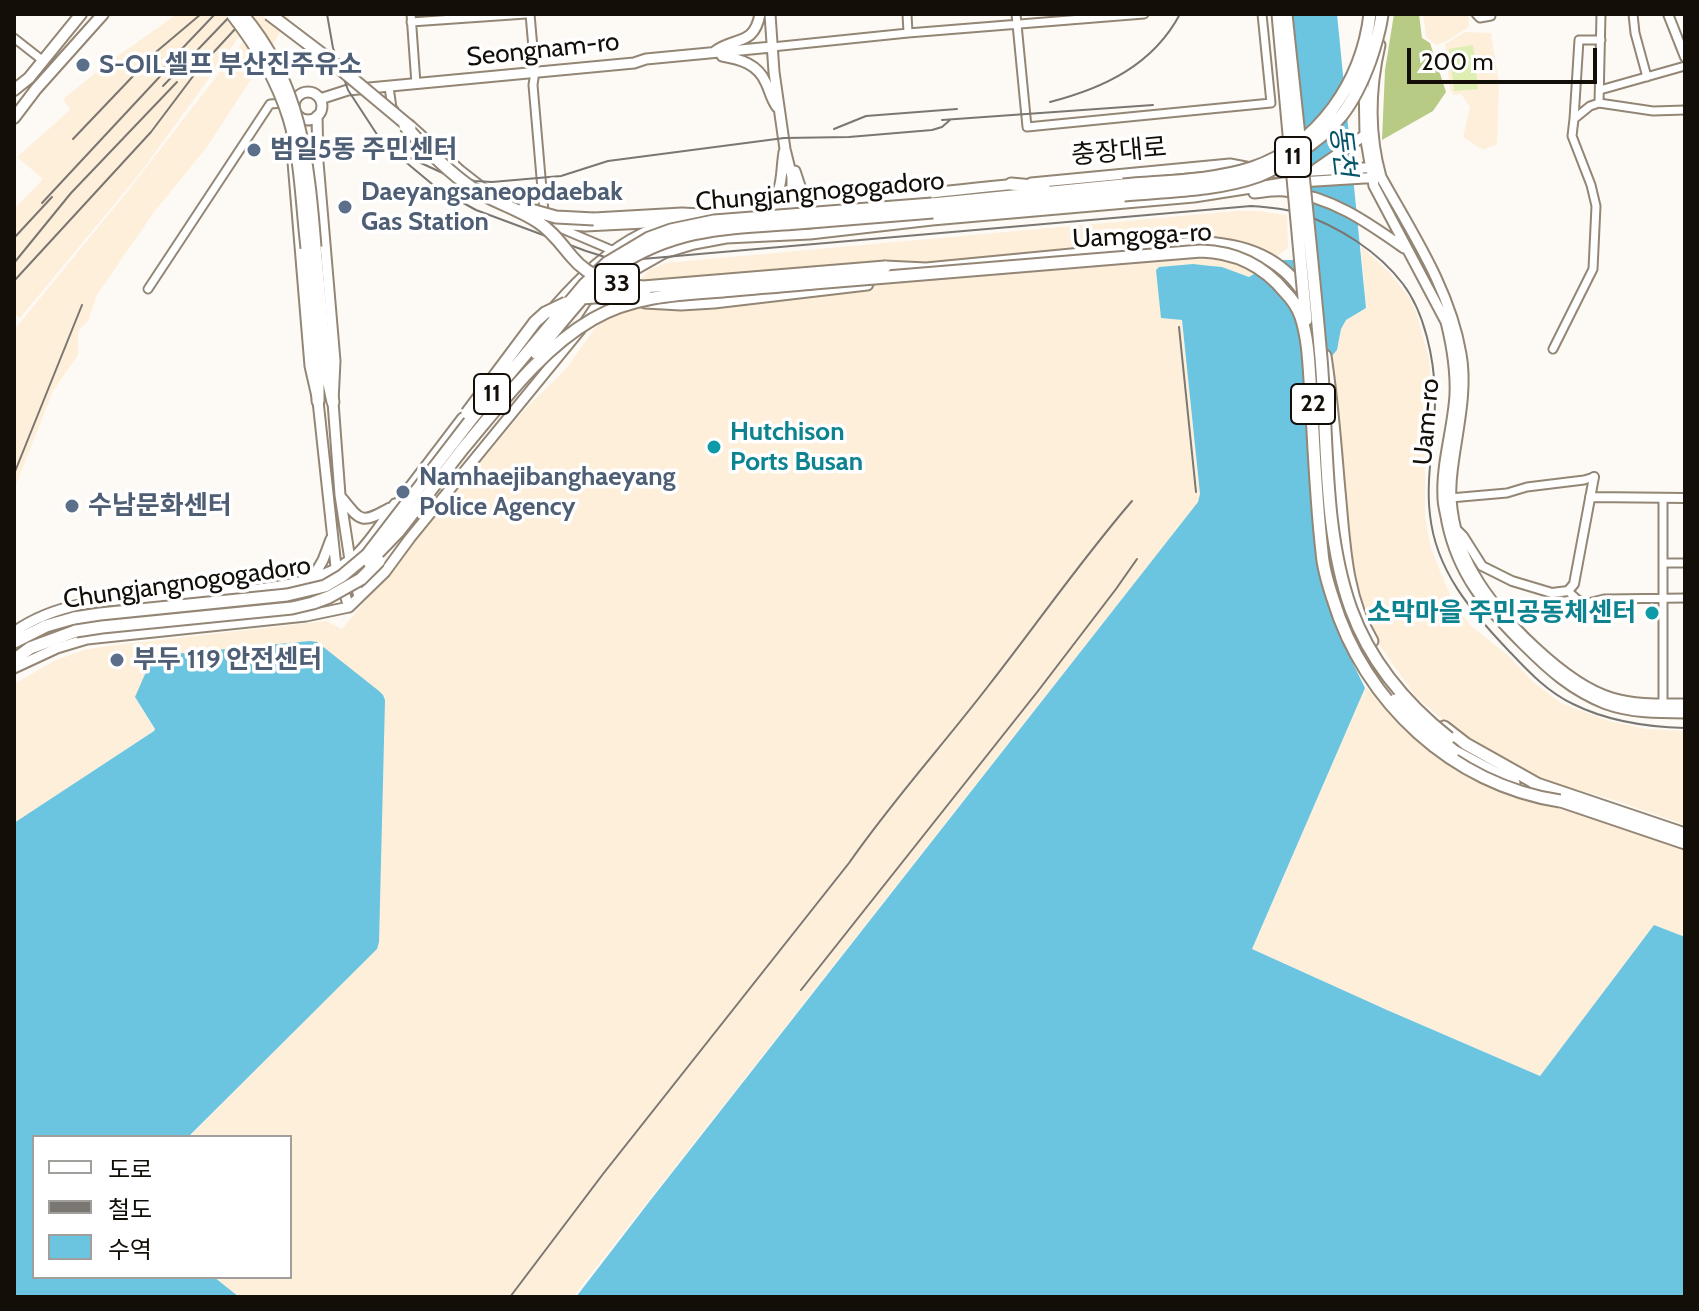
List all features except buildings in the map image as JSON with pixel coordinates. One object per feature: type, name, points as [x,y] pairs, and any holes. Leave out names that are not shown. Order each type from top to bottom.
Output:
[{"type":"highway","points":[[232,14],[271,73],[289,119],[333,402]]},
{"type":"highway","points":[[242,14],[275,63],[297,115],[304,146],[318,401]]},
{"type":"highway","points":[[269,14],[394,113],[467,178],[492,193],[556,217],[594,219],[702,215]]},
{"type":"highway","name":"22","points":[[1278,14],[1323,513],[1329,559],[1352,634],[1394,700],[1438,740],[1463,757],[1502,779],[1685,843]]},
{"type":"highway","name":"22","points":[[1286,14],[1321,358],[1331,508],[1340,570],[1359,629],[1401,694],[1449,738],[1482,760],[1539,785],[1685,834]]},
{"type":"highway","name":"Chungjangnogogadoro","points":[[14,660],[55,633],[100,614],[287,595],[325,586],[354,567],[367,555],[490,396],[584,285],[607,263],[649,238],[714,221],[1094,198],[1252,168],[1278,156],[1312,133],[1348,87],[1364,46],[1368,14]]},
{"type":"highway","name":"Chungjangnogogadoro","points":[[14,642],[46,626],[285,602],[320,595],[351,578],[399,531],[530,359],[591,290],[614,268],[654,245],[714,229],[933,208],[1069,190],[1218,185],[1258,176],[1319,140],[1345,113],[1358,92],[1384,14]]},
{"type":"highway","name":"33","points":[[394,113],[424,147],[472,188],[538,222],[558,239],[578,264],[610,283],[643,287],[885,267],[926,271]]},
{"type":"highway","points":[[1011,184],[1069,190]]},
{"type":"highway","points":[[1015,213],[1094,198]]},
{"type":"highway","name":"Uamgoga-ro","points":[[461,451],[513,388],[546,354],[573,331],[621,306],[670,296],[1196,243],[1230,244],[1260,253],[1276,263],[1299,286],[1311,304],[1320,328],[1331,401],[1346,560],[1350,585],[1368,634],[1397,679],[1437,723],[1466,744],[1539,785]]},
{"type":"highway","name":"Uamgoga-ro","points":[[384,532],[402,499],[529,328],[545,313],[563,304],[593,297],[1219,252],[1263,269],[1290,298],[1302,318],[1322,556],[1339,619],[1365,671],[1399,716],[1443,754],[1498,783],[1533,797],[1560,801]]},
{"type":"highway","points":[[580,330],[625,304],[698,303],[887,282],[926,271]]},
{"type":"main road","points":[[16,86],[29,78],[81,14]]},
{"type":"main road","points":[[14,118],[103,14]]},
{"type":"main road","points":[[711,54],[723,45],[745,40],[756,28],[760,14]]},
{"type":"main road","points":[[770,14],[785,149],[802,192],[819,206]]},
{"type":"main road","name":"Uam-ro","points":[[1368,14],[1363,105],[1365,135],[1381,203],[1446,322],[1451,343],[1455,395],[1443,499],[1452,543],[1460,564],[1497,619],[1553,674],[1609,705],[1632,710],[1685,704]]},
{"type":"main road","name":"Uam-ro","points":[[1384,14],[1373,85],[1375,172],[1426,256],[1448,304],[1457,333],[1462,357],[1463,391],[1450,498],[1461,549],[1496,606],[1558,669],[1611,698],[1685,713]]},
{"type":"main road","name":"Seongnam-ro","points":[[320,99],[348,90],[772,47]]},
{"type":"main road","points":[[711,54],[739,59],[752,65],[763,77],[770,97],[780,112]]},
{"type":"main road","points":[[14,668],[57,648],[87,639],[306,616],[349,607],[336,567],[318,401],[310,366],[294,169],[297,115],[294,106],[297,98],[304,93],[313,93],[320,99],[321,108],[317,116],[318,143],[335,361],[333,402],[340,495],[359,597]]},
{"type":"main road","points":[[297,115],[305,120],[317,116]]},
{"type":"main road","points":[[294,133],[308,132],[318,143]]},
{"type":"main road","points":[[1282,182],[1313,171],[1365,135]]},
{"type":"main road","points":[[760,211],[777,195],[785,149]]},
{"type":"main road","points":[[778,235],[785,227],[791,209],[790,163]]},
{"type":"main road","name":"충장대로","points":[[350,560],[369,542],[493,374],[599,261],[644,233],[702,215],[791,209],[1011,184],[1230,164],[1282,182]]},
{"type":"main road","points":[[1313,171],[1354,174]]},
{"type":"main road","points":[[1282,182],[1375,172]]},
{"type":"main road","points":[[1282,182],[1351,212],[1409,252]]},
{"type":"main road","name":"충장대로","points":[[349,607],[390,565],[594,309],[634,270],[663,254],[726,238],[810,234],[1194,197],[1282,182]]},
{"type":"main road","points":[[805,207],[802,220],[810,234]]},
{"type":"main road","points":[[340,495],[355,515],[362,519],[370,519],[393,507]]},
{"type":"main road","points":[[312,579],[332,536]]},
{"type":"main road","points":[[14,632],[39,618],[88,603],[280,587],[312,579],[350,560]]},
{"type":"street","points":[[416,84],[411,18],[528,14],[544,212]]},
{"type":"street","points":[[907,14],[908,33]]},
{"type":"street","points":[[1016,14],[1027,127],[1271,103],[1262,14]]},
{"type":"street","points":[[772,47],[1144,14]]},
{"type":"street","points":[[1476,14],[1480,18],[1491,16]]},
{"type":"street","points":[[1599,103],[1601,14]]},
{"type":"street","points":[[1633,14],[1647,77]]},
{"type":"street","points":[[1668,14],[1685,57]]},
{"type":"street","points":[[14,38],[42,60]]},
{"type":"street","points":[[1553,349],[1593,269],[1596,206],[1572,136],[1579,40],[1601,40]]},
{"type":"street","points":[[1600,90],[1685,66]]},
{"type":"street","points":[[389,87],[392,108],[484,188],[572,226],[671,223]]},
{"type":"street","points":[[375,88],[377,102],[464,179],[505,205],[614,251]]},
{"type":"street","points":[[148,289],[270,104],[295,102]]},
{"type":"street","points":[[1574,119],[1599,103],[1653,111],[1685,110]]},
{"type":"street","points":[[1450,498],[1507,493],[1594,477],[1574,584],[1568,591],[1552,593],[1512,581],[1482,566],[1457,530]]},
{"type":"street","points":[[1590,497],[1685,498]]},
{"type":"street","points":[[1663,498],[1663,708]]},
{"type":"street","points":[[1664,563],[1685,563]]},
{"type":"street","points":[[1568,591],[1578,600],[1588,603],[1604,599],[1685,598]]},
{"type":"shaded area","points":[[177,14],[291,14],[264,59],[239,37],[141,172],[20,318],[14,313],[14,209],[43,179],[17,157],[70,110],[63,99]]},
{"type":"shaded area","points":[[1423,14],[1468,14],[1469,27],[1436,45],[1426,37]]},
{"type":"shaded area","points":[[1465,32],[1491,33],[1499,85],[1497,144],[1483,150],[1463,137],[1470,107],[1461,94],[1454,95],[1450,90],[1445,44]]},
{"type":"shaded area","points":[[243,42],[263,61],[207,147],[154,212],[97,295],[88,321],[78,334],[78,355],[53,391],[14,490],[14,330],[131,187]]},
{"type":"shaded area","points":[[1236,211],[1287,215],[1288,248],[1249,277],[1222,267],[1161,318],[1182,320],[1200,494],[1198,502],[573,1297],[239,1297],[216,1279],[292,1279],[292,1135],[191,1135],[378,946],[135,697],[155,730],[14,823],[14,684],[56,660],[107,646],[326,621],[342,629],[525,409],[565,370],[595,328],[649,270],[665,263]]},
{"type":"shaded area","points":[[1361,246],[1389,272],[1409,297],[1429,359],[1431,385],[1425,516],[1431,549],[1453,602],[1471,626],[1561,703],[1609,721],[1646,729],[1685,731],[1685,825],[1546,781],[1469,742],[1416,697],[1376,640],[1356,589],[1349,553],[1332,356],[1337,350],[1346,320],[1366,308]]},
{"type":"shaded area","points":[[1365,688],[1455,737],[1449,750],[1685,839],[1685,937],[1654,925],[1540,1076],[1252,949]]},
{"type":"green space","points":[[1394,14],[1419,14],[1422,38],[1430,43],[1446,92],[1433,111],[1382,140],[1385,70]]},
{"type":"green space","points":[[1473,45],[1478,89],[1454,91],[1449,49]]},
{"type":"water","name":"동천","points":[[1272,14],[1337,14],[1366,308],[1346,320],[1337,350],[1305,388],[1326,592],[1340,637],[1365,688],[1252,949],[1540,1076],[1654,925],[1685,937],[1685,1297],[576,1297],[1198,502],[1200,494],[1182,320],[1161,318],[1156,270],[1159,267],[1193,264],[1222,267],[1249,277],[1276,260],[1294,260]]},
{"type":"water","points":[[317,642],[383,695],[379,942],[377,949],[190,1135],[32,1135],[32,1279],[216,1279],[239,1297],[14,1297],[14,823],[154,731],[135,697],[153,656]]},
{"type":"railway","points":[[73,139],[156,52],[201,14]]},
{"type":"railway","points":[[157,75],[215,14]]},
{"type":"railway","points":[[163,86],[232,14]]},
{"type":"railway","points":[[14,281],[151,132],[200,67],[249,14]]},
{"type":"railway","points":[[327,14],[333,48],[348,90],[378,136],[402,159],[438,189],[476,210],[605,257],[642,259],[1251,206],[1293,211],[1328,225],[1369,250],[1393,272],[1411,296],[1423,322],[1433,366],[1435,394],[1430,515],[1440,554],[1457,589],[1530,673],[1564,699],[1613,719],[1685,728]]},
{"type":"railway","points":[[1050,102],[1089,90],[1125,72],[1156,47],[1180,14]]},
{"type":"railway","points":[[42,203],[165,71]]},
{"type":"railway","points":[[14,263],[71,193],[177,82]]},
{"type":"railway","points":[[942,120],[1153,105]]},
{"type":"railway","points":[[834,129],[866,116],[957,109]]},
{"type":"railway","points":[[410,158],[447,175],[492,182],[561,176],[608,161],[784,138],[849,137],[932,130],[950,120]]},
{"type":"railway","points":[[14,238],[52,197]]},
{"type":"railway","points":[[14,474],[82,305]]},
{"type":"railway","points":[[1179,327],[1196,492]]},
{"type":"railway","points":[[510,1297],[603,1174],[1132,501]]},
{"type":"railway","points":[[801,990],[1038,691],[1137,559]]},
{"type":"place","name":"S-OIL셀프 부산진주유소","points":[[83,65]]},
{"type":"place","name":"범일5동 주민센터","points":[[254,150]]},
{"type":"place","name":"Daeyangsaneopdaebak Gas Station","points":[[345,207]]},
{"type":"place","name":"Hutchison Ports Busan","points":[[714,447]]},
{"type":"place","name":"Namhaejibanghaeyang Police Agency","points":[[403,492]]},
{"type":"place","name":"수남문화센터","points":[[72,506]]},
{"type":"place","name":"소막마을 주민공동체센터","points":[[1652,613]]},
{"type":"place","name":"부두 119 안전센터","points":[[117,660]]}]
